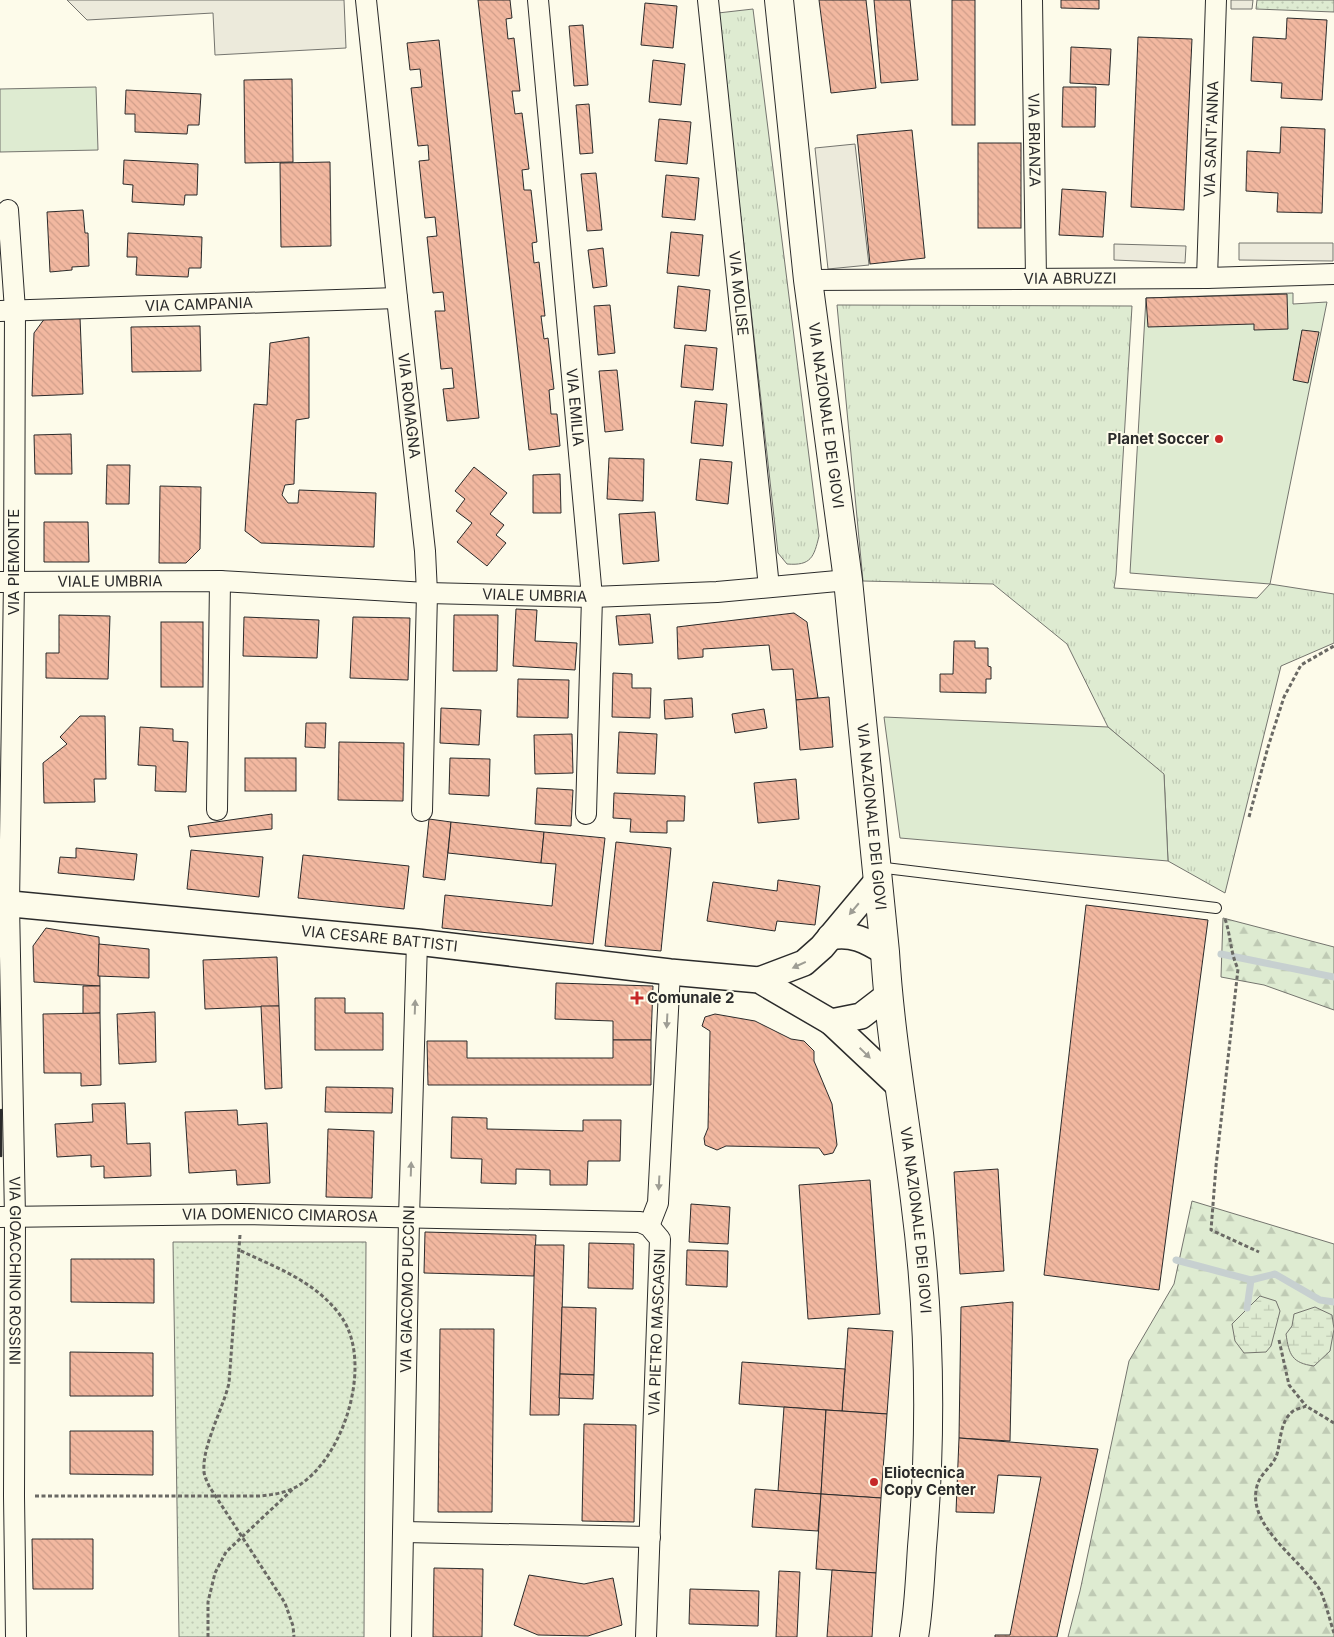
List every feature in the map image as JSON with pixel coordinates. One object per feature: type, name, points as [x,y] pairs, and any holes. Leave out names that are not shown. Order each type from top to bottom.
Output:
[{"type":"main road","name":"VIA NAZIONALE DEI GIOVI","points":[[779,0],[808,280],[848,580],[885,952],[887,996],[915,1200],[924,1285],[928,1367],[927,1488],[914,1637]]},
{"type":"street","name":"VIA ROMAGNA","points":[[366,0],[396,298],[425,551],[427,593],[422,811]]},
{"type":"street","name":"VIA EMILIA","points":[[538,0],[592,597],[586,814]]},
{"type":"street","name":"VIA MOLISE","points":[[708,0],[769,587]]},
{"type":"street","name":"VIA BRIANZA","points":[[1032,0],[1036,279]]},
{"type":"street","name":"VIA SANT'ANNA","points":[[1207,278],[1216,0]]},
{"type":"street","name":"VIA PIEMONTE","points":[[4,904],[8,210]]},
{"type":"street","name":"VIA ABRUZZI","points":[[808,280],[1207,278],[1334,274]]},
{"type":"street","name":"VIA CAMPANIA","points":[[8,310],[396,298]]},
{"type":"street","name":"VIALE UMBRIA","points":[[7,582],[220,582],[427,593],[592,597],[717,592],[848,580]]},
{"type":"street","points":[[217,810],[220,582]]},
{"type":"street","name":"VIA CESARE BATTISTI","points":[[759,980],[804,963],[822,947],[877,873]]},
{"type":"street","name":"VIA CESARE BATTISTI","points":[[4,904],[417,942],[670,972],[759,980],[831,1022],[898,1085]]},
{"type":"street","name":"VIA GIOACCHINO ROSSINI","points":[[4,904],[16,1637]]},
{"type":"street","points":[[830,937],[847,935],[869,942],[885,952]]},
{"type":"street","name":"VIA GIACOMO PUCCINI","points":[[401,1637],[417,942]]},
{"type":"street","name":"VIA PIETRO MASCAGNI","points":[[646,1637],[660,1239],[649,1226],[658,1203],[670,972]]},
{"type":"street","points":[[831,1022],[860,1016],[887,996]]},
{"type":"street","name":"VIA DOMENICO CIMAROSA","points":[[8,1217],[241,1214],[640,1222],[649,1226]]},
{"type":"street","points":[[404,1532],[650,1537]]},
{"type":"lane","points":[[877,873],[1216,908]]},
{"type":"path","points":[[1249,817],[1268,746],[1284,697],[1302,664],[1334,646]]},
{"type":"path","points":[[1216,908],[1222,911],[1228,929],[1232,956],[1238,968],[1217,1156],[1212,1230],[1259,1252]]},
{"type":"path","points":[[241,1214],[229,1383],[226,1398],[206,1449],[204,1472],[209,1486],[285,1603],[293,1626],[294,1637]]},
{"type":"path","points":[[208,1637],[208,1602],[215,1573],[226,1552],[296,1487],[314,1474],[332,1450],[344,1425],[351,1404],[354,1382],[354,1358],[350,1337],[342,1316],[327,1298],[310,1285],[239,1250]]},
{"type":"path","points":[[1280,1340],[1289,1385],[1306,1406],[1334,1423]]},
{"type":"path","points":[[1306,1406],[1292,1412],[1284,1422],[1276,1456],[1258,1482],[1258,1515],[1320,1591],[1334,1633]]},
{"type":"path","points":[[14,1496],[216,1496],[277,1494],[296,1487]]},
{"type":"green space","points":[[1257,0],[1334,0],[1334,12],[1256,9]]},
{"type":"green space","points":[[753,9],[819,536],[810,559],[806,562],[795,564],[787,564],[778,553],[718,13]]},
{"type":"green space","points":[[96,87],[98,150],[0,152],[0,89]]},
{"type":"green space","name":"Planet Soccer","points":[[1293,293],[1293,304],[1327,302],[1270,584],[1130,573],[1146,298]]},
{"type":"green space","points":[[837,305],[1132,306],[1114,588],[1257,598],[1270,584],[1334,594],[1334,643],[1281,666],[1225,893],[1168,861],[1164,775],[1108,727],[1067,644],[993,584],[863,581]]},
{"type":"green space","points":[[884,717],[1108,727],[1164,774],[1168,861],[900,838]]},
{"type":"green space","points":[[1223,918],[1334,947],[1334,1010],[1264,985],[1221,977]]},
{"type":"green space","points":[[1192,1201],[1334,1244],[1334,1637],[1068,1637],[1080,1591],[1129,1361],[1174,1284]]},
{"type":"green space","points":[[173,1242],[366,1242],[364,1637],[179,1637]]},
{"type":"green space","points":[[1260,1296],[1276,1301],[1280,1311],[1271,1346],[1266,1352],[1244,1353],[1235,1341],[1232,1324]]},
{"type":"green space","points":[[1315,1307],[1332,1315],[1334,1329],[1330,1351],[1314,1366],[1301,1363],[1293,1357],[1290,1353],[1286,1334],[1292,1326],[1294,1314]]},
{"type":"shaded area","points":[[67,0],[344,0],[346,48],[215,55],[213,13],[87,20]]},
{"type":"shaded area","points":[[1231,0],[1253,0],[1252,9],[1231,9]]},
{"type":"shaded area","points":[[855,144],[869,265],[828,269],[815,148]]},
{"type":"shaded area","points":[[1239,243],[1333,243],[1333,261],[1239,260]]},
{"type":"shaded area","points":[[1114,244],[1186,246],[1185,263],[1114,260]]},
{"type":"building","points":[[478,0],[510,0],[512,18],[506,19],[508,39],[514,38],[520,91],[512,91],[515,114],[522,113],[529,169],[522,170],[524,190],[531,190],[537,242],[532,243],[534,263],[539,262],[545,316],[541,316],[544,339],[548,338],[554,389],[549,390],[551,414],[557,414],[560,446],[529,450]]},
{"type":"building","points":[[819,0],[866,0],[876,88],[831,93]]},
{"type":"building","points":[[874,0],[910,0],[918,80],[881,83]]},
{"type":"building","points":[[952,0],[975,0],[975,125],[952,125]]},
{"type":"building","points":[[1061,0],[1099,0],[1099,9],[1061,8]]},
{"type":"building","points":[[645,3],[677,6],[673,48],[641,45]]},
{"type":"building","points":[[1287,18],[1327,20],[1322,100],[1281,98],[1282,83],[1251,81],[1253,37],[1286,39]]},
{"type":"building","points":[[583,25],[588,85],[574,86],[569,26]]},
{"type":"building","points":[[1138,37],[1192,39],[1184,210],[1131,207]]},
{"type":"building","points":[[439,40],[479,418],[447,421],[443,389],[454,388],[452,368],[441,369],[435,311],[445,311],[443,292],[433,293],[427,237],[437,236],[435,217],[425,218],[419,161],[429,160],[428,145],[418,146],[411,88],[422,87],[420,69],[410,70],[407,43]]},
{"type":"building","points":[[1071,47],[1111,49],[1109,85],[1070,83]]},
{"type":"building","points":[[653,60],[685,64],[681,105],[649,102]]},
{"type":"building","points":[[292,79],[293,162],[245,163],[244,80]]},
{"type":"building","points":[[1063,87],[1096,87],[1095,127],[1062,127]]},
{"type":"building","points":[[126,90],[201,94],[199,125],[188,125],[187,134],[135,132],[135,114],[125,114]]},
{"type":"building","points":[[589,104],[593,153],[580,154],[576,105]]},
{"type":"building","points":[[659,119],[691,122],[687,164],[655,161]]},
{"type":"building","points":[[1281,127],[1325,129],[1322,213],[1277,212],[1278,193],[1246,191],[1247,151],[1280,153]]},
{"type":"building","points":[[912,130],[925,258],[870,264],[857,135]]},
{"type":"building","points":[[978,143],[1021,143],[1021,228],[978,228]]},
{"type":"building","points":[[124,160],[198,164],[197,195],[185,195],[184,205],[132,202],[133,185],[123,184]]},
{"type":"building","points":[[330,162],[331,246],[281,247],[280,163]]},
{"type":"building","points":[[596,173],[602,230],[587,231],[581,174]]},
{"type":"building","points":[[666,175],[699,178],[695,220],[662,217]]},
{"type":"building","points":[[1062,189],[1106,192],[1103,237],[1059,235]]},
{"type":"building","points":[[83,210],[85,233],[88,233],[89,266],[72,267],[72,270],[50,272],[47,212]]},
{"type":"building","points":[[671,232],[703,235],[699,276],[667,273]]},
{"type":"building","points":[[128,233],[202,237],[201,268],[189,268],[188,277],[136,275],[137,257],[127,257]]},
{"type":"building","points":[[603,248],[607,286],[593,288],[588,250]]},
{"type":"building","points":[[678,286],[710,290],[706,331],[674,328]]},
{"type":"building","points":[[1287,294],[1288,329],[1254,330],[1254,324],[1148,327],[1146,298]]},
{"type":"building","points":[[610,305],[615,353],[598,355],[594,306]]},
{"type":"building","points":[[80,317],[83,394],[32,396],[34,333],[45,318]]},
{"type":"building","points":[[200,326],[201,371],[132,372],[131,327]]},
{"type":"building","points":[[1302,330],[1319,332],[1308,383],[1293,380]]},
{"type":"building","points":[[309,337],[309,418],[296,420],[294,484],[285,485],[282,495],[288,503],[298,503],[299,490],[376,493],[374,547],[261,543],[245,531],[254,404],[267,405],[270,343]]},
{"type":"building","points":[[685,345],[717,348],[713,390],[681,387]]},
{"type":"building","points":[[617,370],[623,430],[605,432],[599,371]]},
{"type":"building","points":[[695,401],[727,404],[723,446],[691,443]]},
{"type":"building","points":[[71,434],[72,474],[35,474],[34,435]]},
{"type":"building","points":[[609,458],[644,459],[643,501],[607,499]]},
{"type":"building","points":[[700,459],[732,462],[728,504],[696,500]]},
{"type":"building","points":[[107,465],[130,465],[129,504],[106,504]]},
{"type":"building","points":[[474,467],[507,493],[490,514],[504,525],[496,535],[506,543],[487,566],[457,542],[472,523],[456,511],[465,499],[455,491]]},
{"type":"building","points":[[560,474],[561,513],[533,513],[533,475]]},
{"type":"building","points":[[160,486],[201,487],[200,549],[186,563],[159,563]]},
{"type":"building","points":[[655,512],[659,561],[623,564],[619,514]]},
{"type":"building","points":[[44,522],[88,522],[89,562],[44,562]]},
{"type":"building","points":[[516,609],[537,610],[535,641],[577,643],[575,670],[513,666]]},
{"type":"building","points":[[794,613],[807,622],[818,698],[796,700],[793,669],[772,670],[769,645],[703,649],[703,657],[678,659],[677,627]]},
{"type":"building","points":[[650,614],[653,643],[619,645],[616,616]]},
{"type":"building","points":[[59,615],[110,616],[108,679],[46,678],[46,653],[59,653]]},
{"type":"building","points":[[454,615],[498,615],[497,671],[453,671]]},
{"type":"building","points":[[244,617],[319,620],[317,658],[243,656]]},
{"type":"building","points":[[353,617],[410,618],[408,680],[350,678]]},
{"type":"building","points":[[161,622],[203,622],[203,687],[161,687]]},
{"type":"building","points":[[954,641],[975,641],[975,648],[988,648],[988,666],[991,667],[991,679],[986,679],[986,693],[940,692],[940,674],[953,674]]},
{"type":"building","points":[[613,673],[632,674],[632,688],[651,688],[650,718],[612,717]]},
{"type":"building","points":[[518,679],[569,680],[568,718],[517,717]]},
{"type":"building","points":[[829,697],[833,747],[800,750],[796,700]]},
{"type":"building","points":[[692,698],[693,717],[665,719],[664,700]]},
{"type":"building","points":[[441,708],[481,710],[479,745],[440,743]]},
{"type":"building","points":[[764,709],[767,728],[735,733],[732,714]]},
{"type":"building","points":[[80,716],[105,716],[106,779],[94,779],[95,802],[44,803],[43,763],[67,744],[60,737]]},
{"type":"building","points":[[306,723],[326,723],[325,748],[305,747]]},
{"type":"building","points":[[140,727],[173,729],[173,741],[188,742],[186,792],[155,791],[156,766],[138,765]]},
{"type":"building","points":[[619,732],[657,734],[655,774],[617,773]]},
{"type":"building","points":[[572,734],[573,773],[535,774],[534,735]]},
{"type":"building","points":[[339,742],[404,743],[403,801],[338,800]]},
{"type":"building","points":[[245,758],[296,758],[296,791],[245,791]]},
{"type":"building","points":[[450,758],[490,759],[489,796],[449,794]]},
{"type":"building","points":[[796,779],[799,819],[758,823],[754,783]]},
{"type":"building","points":[[537,788],[573,790],[571,826],[535,824]]},
{"type":"building","points":[[614,793],[685,796],[684,821],[667,821],[667,833],[630,832],[631,819],[613,818]]},
{"type":"building","points":[[272,814],[272,829],[190,837],[188,826]]},
{"type":"building","points":[[429,819],[451,822],[445,880],[423,877]]},
{"type":"building","points":[[451,822],[544,832],[541,863],[448,853]]},
{"type":"building","points":[[544,832],[605,838],[593,944],[442,928],[445,895],[552,906],[556,864],[541,863]]},
{"type":"building","points":[[616,842],[671,848],[661,951],[605,946]]},
{"type":"building","points":[[76,848],[137,854],[134,880],[58,873],[60,857],[76,858]]},
{"type":"building","points":[[191,850],[263,857],[259,897],[187,889]]},
{"type":"building","points":[[303,855],[409,866],[404,909],[298,898]]},
{"type":"building","points":[[778,880],[820,886],[815,925],[777,921],[775,931],[707,921],[713,882],[777,891]]},
{"type":"building","points":[[1086,905],[1208,920],[1159,1290],[1044,1275]]},
{"type":"building","points":[[46,928],[99,937],[100,986],[34,982],[33,946]]},
{"type":"building","points":[[99,944],[149,949],[149,978],[98,976]]},
{"type":"building","points":[[277,957],[279,1006],[205,1009],[203,960]]},
{"type":"building","points":[[556,983],[653,986],[651,1040],[613,1040],[613,1021],[555,1019]]},
{"type":"building","points":[[83,986],[100,986],[100,1013],[83,1014]]},
{"type":"building","points":[[315,998],[345,998],[345,1013],[383,1013],[383,1050],[315,1050]]},
{"type":"building","points":[[261,1006],[279,1006],[282,1088],[265,1089]]},
{"type":"building","points":[[155,1012],[156,1062],[119,1064],[117,1014]]},
{"type":"building","points":[[100,1013],[101,1085],[81,1086],[81,1073],[44,1073],[43,1014]]},
{"type":"building","points":[[715,1014],[755,1021],[791,1039],[804,1041],[814,1051],[814,1061],[832,1104],[837,1145],[833,1153],[824,1155],[819,1148],[726,1146],[717,1150],[705,1145],[704,1138],[708,1128],[710,1031],[702,1026],[705,1017]]},
{"type":"building","points":[[613,1040],[651,1040],[651,1085],[428,1085],[427,1041],[467,1041],[467,1058],[613,1058]]},
{"type":"building","points":[[326,1087],[393,1088],[392,1113],[325,1112]]},
{"type":"building","points":[[125,1103],[127,1144],[150,1143],[151,1176],[104,1178],[104,1166],[91,1167],[91,1155],[57,1157],[55,1124],[93,1122],[92,1104]]},
{"type":"building","points":[[237,1110],[238,1125],[267,1123],[270,1183],[237,1185],[236,1170],[189,1173],[185,1112]]},
{"type":"building","points":[[452,1117],[487,1118],[487,1129],[583,1131],[583,1120],[621,1120],[620,1161],[588,1161],[587,1185],[550,1185],[550,1170],[516,1169],[516,1184],[481,1183],[482,1159],[451,1158]]},
{"type":"building","points":[[328,1129],[374,1131],[372,1198],[326,1197]]},
{"type":"building","points":[[998,1169],[1004,1271],[960,1274],[954,1172]]},
{"type":"building","points":[[870,1180],[880,1314],[808,1319],[799,1185]]},
{"type":"building","points":[[691,1204],[730,1207],[728,1244],[689,1242]]},
{"type":"building","points":[[425,1232],[536,1235],[534,1276],[424,1273]]},
{"type":"building","points":[[589,1243],[634,1244],[633,1289],[588,1288]]},
{"type":"building","points":[[535,1245],[564,1245],[559,1415],[530,1415]]},
{"type":"building","points":[[687,1250],[728,1251],[727,1287],[686,1285]]},
{"type":"building","points":[[71,1259],[154,1259],[154,1303],[71,1302]]},
{"type":"building","points":[[1013,1302],[1010,1441],[959,1438],[961,1307]]},
{"type":"building","points":[[562,1307],[596,1308],[594,1375],[560,1374]]},
{"type":"building","points":[[848,1328],[893,1331],[887,1414],[842,1411]]},
{"type":"building","points":[[440,1329],[494,1329],[492,1512],[438,1512]]},
{"type":"building","points":[[70,1352],[153,1353],[153,1396],[70,1396]]},
{"type":"building","points":[[742,1362],[845,1369],[842,1411],[739,1404]]},
{"type":"building","points":[[560,1374],[594,1375],[593,1399],[559,1398]]},
{"type":"building","points":[[784,1407],[826,1410],[821,1494],[778,1491]]},
{"type":"building","points":[[826,1410],[887,1414],[881,1498],[821,1494]]},
{"type":"building","points":[[584,1424],[636,1425],[634,1522],[582,1521]]},
{"type":"building","points":[[70,1431],[153,1431],[153,1475],[70,1474]]},
{"type":"building","points":[[959,1438],[1098,1449],[1057,1637],[995,1637],[995,1635],[1010,1635],[1041,1477],[998,1475],[994,1513],[956,1512]]},
{"type":"building","points":[[755,1489],[821,1494],[818,1531],[752,1527]]},
{"type":"building","points":[[821,1494],[881,1498],[876,1573],[816,1569]]},
{"type":"building","points":[[32,1539],[93,1539],[93,1589],[33,1589]]},
{"type":"building","points":[[434,1568],[483,1569],[482,1637],[433,1637]]},
{"type":"building","points":[[832,1570],[876,1573],[872,1637],[827,1637]]},
{"type":"building","points":[[779,1571],[800,1572],[797,1637],[776,1637]]},
{"type":"building","points":[[529,1575],[584,1584],[613,1578],[622,1625],[588,1636],[538,1635],[514,1625]]},
{"type":"building","points":[[690,1589],[759,1591],[758,1626],[689,1624]]},
{"type":"waterway","points":[[1221,954],[1334,977]]},
{"type":"waterway","points":[[1176,1260],[1251,1280]]},
{"type":"waterway","points":[[1247,1308],[1251,1280],[1275,1274],[1320,1300],[1334,1302]]},
{"type":"wall","points":[[1,1110],[1,1156]]},
{"type":"place","name":"Planet Soccer","points":[[1219,439]]},
{"type":"place","name":"Comunale 2","points":[[637,998]]},
{"type":"place","name":"Eliotecnica Copy Center","points":[[874,1482]]}]
